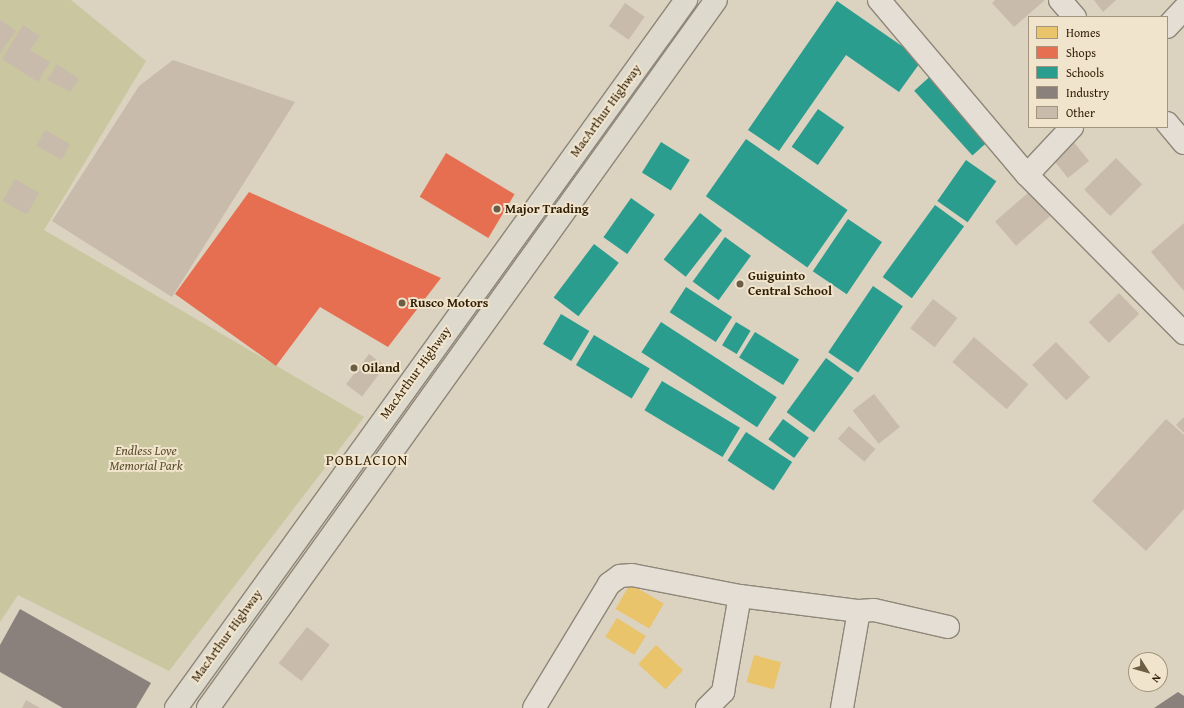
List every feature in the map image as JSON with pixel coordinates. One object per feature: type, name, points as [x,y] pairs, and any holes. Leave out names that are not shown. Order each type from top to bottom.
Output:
[{"type":"highway","name":"MacArthur Highway","points":[[176,708],[686,0]]},
{"type":"highway","name":"MacArthur Highway","points":[[208,708],[716,0]]},
{"type":"street","points":[[879,0],[1027,175],[1184,333]]},
{"type":"street","points":[[1060,0],[1074,16]]},
{"type":"street","points":[[1168,25],[1184,9]]},
{"type":"street","points":[[1168,124],[1184,143]]},
{"type":"street","points":[[1027,175],[1071,128]]},
{"type":"street","points":[[534,708],[609,584],[620,576],[632,575],[740,596],[859,611],[890,613],[948,627]]},
{"type":"street","points":[[707,708],[723,692],[740,596]]},
{"type":"street","points":[[842,708],[859,611]]},
{"type":"green space","name":"Endless Love Memorial Park","points":[[0,0],[71,0],[146,61],[44,230],[364,417],[169,671],[18,595],[0,622]]},
{"type":"building: Homes","points":[[630,584],[664,604],[649,629],[616,609]]},
{"type":"building: Homes","points":[[617,618],[646,636],[634,655],[605,637]]},
{"type":"building: Homes","points":[[656,645],[683,670],[665,689],[638,664]]},
{"type":"building: Homes","points":[[754,655],[781,662],[774,689],[747,682]]},
{"type":"building: Shops","points":[[446,153],[515,194],[488,238],[420,197]]},
{"type":"building: Shops","points":[[249,192],[441,278],[388,347],[320,307],[276,366],[175,294]]},
{"type":"building: Schools","points":[[837,1],[922,60],[899,92],[846,55],[779,151],[748,130]]},
{"type":"building: Schools","points":[[935,72],[993,137],[972,155],[914,91]]},
{"type":"building: Schools","points":[[818,109],[844,127],[818,165],[792,147]]},
{"type":"building: Schools","points":[[746,139],[848,210],[807,267],[706,196]]},
{"type":"building: Schools","points":[[661,142],[690,160],[671,191],[642,173]]},
{"type":"building: Schools","points":[[966,160],[996,181],[968,222],[937,201]]},
{"type":"building: Schools","points":[[631,198],[655,215],[627,254],[603,237]]},
{"type":"building: Schools","points":[[935,205],[964,226],[912,298],[883,277]]},
{"type":"building: Schools","points":[[700,213],[722,230],[686,277],[664,259]]},
{"type":"building: Schools","points":[[848,219],[882,242],[847,294],[813,271]]},
{"type":"building: Schools","points":[[725,237],[751,256],[719,300],[693,281]]},
{"type":"building: Schools","points":[[594,244],[619,263],[578,316],[554,298]]},
{"type":"building: Schools","points":[[873,286],[903,306],[858,372],[828,352]]},
{"type":"building: Schools","points":[[686,287],[732,317],[716,342],[670,312]]},
{"type":"building: Schools","points":[[561,314],[589,331],[571,361],[543,344]]},
{"type":"building: Schools","points":[[661,322],[777,397],[757,427],[641,352]]},
{"type":"building: Schools","points":[[736,322],[751,331],[737,354],[722,345]]},
{"type":"building: Schools","points":[[755,332],[799,360],[783,385],[739,357]]},
{"type":"building: Schools","points":[[594,335],[650,368],[632,398],[576,365]]},
{"type":"building: Schools","points":[[826,358],[854,378],[814,432],[787,412]]},
{"type":"building: Schools","points":[[662,381],[740,428],[722,457],[644,410]]},
{"type":"building: Schools","points":[[783,419],[809,438],[794,458],[768,439]]},
{"type":"building: Schools","points":[[746,432],[792,462],[774,490],[727,461]]},
{"type":"building: Industry","points":[[20,609],[151,683],[136,708],[63,708],[0,672],[0,645]]},
{"type":"building: Industry","points":[[1178,692],[1184,696],[1184,708],[1154,708]]},
{"type":"building: Other","points":[[995,0],[1045,0],[1014,27],[992,3]]},
{"type":"building: Other","points":[[1094,0],[1116,0],[1103,12]]},
{"type":"building: Other","points":[[625,3],[645,17],[629,40],[609,26]]},
{"type":"building: Other","points":[[1,20],[16,31],[0,53],[0,21]]},
{"type":"building: Other","points":[[23,25],[40,36],[30,50],[50,62],[38,82],[2,59]]},
{"type":"building: Other","points":[[173,60],[295,102],[172,297],[52,221],[139,86]]},
{"type":"building: Other","points":[[57,64],[79,79],[70,92],[47,80]]},
{"type":"building: Other","points":[[45,130],[70,144],[62,160],[36,146]]},
{"type":"building: Other","points":[[1072,140],[1089,161],[1068,178],[1051,157]]},
{"type":"building: Other","points":[[1116,158],[1142,184],[1110,216],[1084,190]]},
{"type":"building: Other","points":[[15,179],[39,193],[27,215],[2,201]]},
{"type":"building: Other","points":[[1029,192],[1050,216],[1016,246],[995,222]]},
{"type":"building: Other","points":[[1184,223],[1184,291],[1151,252]]},
{"type":"building: Other","points":[[1119,293],[1139,314],[1109,343],[1089,322]]},
{"type":"building: Other","points":[[933,299],[957,318],[935,347],[910,328]]},
{"type":"building: Other","points":[[974,337],[1028,384],[1007,409],[952,362]]},
{"type":"building: Other","points":[[1056,342],[1090,377],[1066,400],[1032,365]]},
{"type":"building: Other","points":[[369,354],[385,366],[362,396],[346,384]]},
{"type":"building: Other","points":[[874,394],[900,427],[879,444],[853,411]]},
{"type":"building: Other","points":[[1184,417],[1184,433],[1176,425]]},
{"type":"building: Other","points":[[1166,419],[1184,435],[1184,509],[1146,551],[1092,501]]},
{"type":"building: Other","points":[[849,426],[875,449],[864,462],[838,439]]},
{"type":"building: Other","points":[[307,627],[330,645],[302,681],[279,663]]},
{"type":"building: Other","points":[[26,700],[40,708],[22,708]]},
{"type":"place","name":"Major Trading","points":[[497,209]]},
{"type":"place","name":"Guiguinto Central School","points":[[740,284]]},
{"type":"place","name":"Rusco Motors","points":[[402,303]]},
{"type":"place","name":"Oiland","points":[[354,368]]},
{"type":"district","name":"POBLACION","points":[[367,460]]}]
